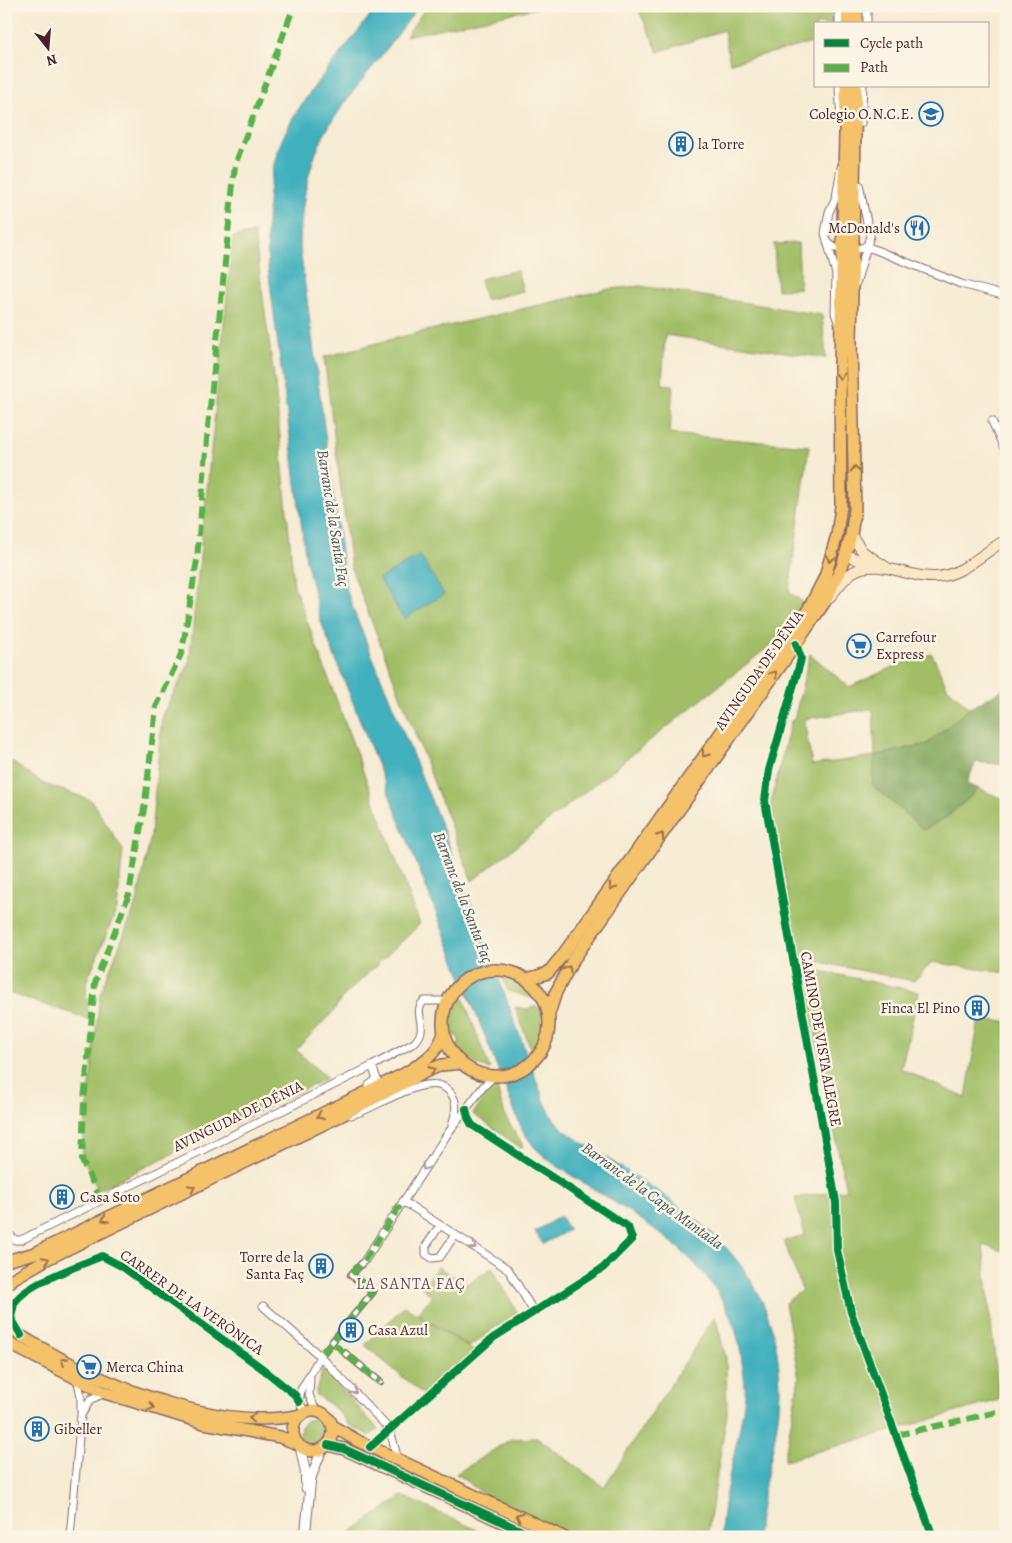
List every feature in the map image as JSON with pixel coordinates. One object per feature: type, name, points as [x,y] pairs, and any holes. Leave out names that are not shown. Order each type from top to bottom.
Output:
[{"type":"main road","points":[[847,22],[848,6]]},
{"type":"main road","points":[[857,6],[857,22]]},
{"type":"main road","name":"AVINGUDA DE DÉNIA","points":[[846,88],[851,143],[844,158],[848,214]]},
{"type":"main road","name":"AVINGUDA DE DÉNIA","points":[[527,979],[548,974],[562,956],[808,610],[825,577],[837,535],[841,506],[841,327],[856,88]]},
{"type":"main road","name":"AVINGUDA DE DÉNIA","points":[[549,1014],[556,992],[573,960],[824,603],[846,555],[855,509],[851,298],[847,250]]},
{"type":"main road","points":[[841,477],[847,490],[842,544],[846,555],[880,568]]},
{"type":"main road","points":[[851,535],[863,552],[891,570]]},
{"type":"main road","points":[[824,603],[853,572],[866,567],[936,578],[953,574],[1006,540]]},
{"type":"main road","points":[[500,970],[527,979],[540,992],[549,1014],[546,1042],[534,1061],[512,1074],[495,1076],[476,1072],[461,1063],[448,1046],[443,1018],[446,1004],[459,985],[482,972],[500,970]]},
{"type":"main road","points":[[6,1261],[35,1252],[404,1074],[432,1056],[437,1050],[444,1032]]},
{"type":"main road","points":[[6,1286],[14,1278],[48,1259],[338,1117],[429,1070],[442,1065],[461,1063]]},
{"type":"main road","points":[[6,1323],[21,1335],[71,1365],[124,1389],[211,1414],[277,1420],[307,1413],[328,1417],[334,1427],[370,1446],[563,1537]]},
{"type":"main road","points":[[6,1342],[78,1381],[105,1393],[204,1423],[280,1437],[310,1451],[325,1447],[344,1449],[535,1537]]},
{"type":"main road","points":[[299,1445],[293,1429],[307,1413]]},
{"type":"main road","points":[[325,1447],[332,1438],[334,1427]]},
{"type":"street","points":[[839,6],[839,22]]},
{"type":"street","points":[[866,22],[867,6]]},
{"type":"street","name":"AVINGUDA DE DÉNIA","points":[[838,88],[839,113],[859,167],[860,196],[868,221],[870,236],[851,298]]},
{"type":"street","name":"AVINGUDA DE DÉNIA","points":[[851,143],[860,129],[863,88]]},
{"type":"street","name":"AVINGUDA DE DÉNIA","points":[[841,327],[835,313],[834,265],[826,239],[827,222],[836,197],[838,177],[844,158]]},
{"type":"street","points":[[827,222],[834,216],[848,214],[860,215],[868,221]]},
{"type":"street","points":[[826,239],[831,246],[847,250],[866,246],[961,284],[1006,296]]},
{"type":"street","points":[[992,421],[1006,454]]},
{"type":"street","name":"CAMINO DE VISTA ALEGRE","points":[[796,644],[801,658],[769,770],[765,801],[836,1202],[837,1250],[851,1312],[934,1537]]},
{"type":"street","name":"AVINGUDA DE DÉNIA","points":[[11,1236],[15,1240],[21,1240],[372,1066],[414,1043],[419,1038],[423,1025],[419,1012],[420,1005],[424,1001],[442,1001],[446,1004]]},
{"type":"street","points":[[346,1103],[356,1092],[375,1082],[376,1074],[372,1066]]},
{"type":"street","points":[[376,1074],[387,1076],[404,1074]]},
{"type":"street","points":[[307,1413],[299,1402],[301,1390],[322,1354],[373,1292],[351,1276],[365,1260],[466,1109],[483,1086],[495,1076]]},
{"type":"street","points":[[338,1117],[354,1115],[413,1088],[439,1085],[446,1088],[455,1099],[455,1116],[451,1130]]},
{"type":"street","points":[[466,1109],[472,1125]]},
{"type":"street","points":[[370,1446],[487,1342],[602,1268],[632,1240],[628,1227],[472,1125],[463,1123],[451,1130]]},
{"type":"street","points":[[403,1201],[508,1269],[534,1312]]},
{"type":"street","points":[[440,1225],[426,1246],[426,1254],[432,1258],[440,1257],[456,1235]]},
{"type":"street","name":"CARRER DE LA VERÒNICA","points":[[21,1335],[11,1318],[15,1303],[24,1294],[58,1274],[102,1256],[123,1267],[263,1369],[294,1394],[299,1402]]},
{"type":"street","points":[[263,1306],[322,1354],[390,1430],[398,1460]]},
{"type":"street","points":[[345,1353],[380,1382]]},
{"type":"street","points":[[307,1413],[310,1377]]},
{"type":"street","points":[[70,1537],[81,1415],[81,1397],[78,1381]]},
{"type":"street","points":[[81,1415],[91,1399],[105,1393]]},
{"type":"street","points":[[299,1445],[305,1470],[307,1508]]},
{"type":"street","points":[[305,1537],[311,1478],[325,1447]]},
{"type":"green space","points":[[427,6],[546,6],[406,36]]},
{"type":"green space","points":[[637,6],[831,6],[832,22],[814,22],[814,42],[730,63],[724,30],[658,52]]},
{"type":"green space","points":[[254,233],[275,384],[294,586],[420,924],[341,999],[334,1011],[296,1050],[327,1078],[98,1190],[82,1155],[100,994],[137,902],[151,835],[162,715],[189,664],[233,237]]},
{"type":"green space","points":[[798,243],[800,288],[777,290],[774,244]]},
{"type":"green space","points":[[517,270],[523,291],[485,300],[480,279]]},
{"type":"green space","points":[[640,286],[822,315],[826,358],[665,335],[662,384],[673,385],[670,434],[809,446],[789,592],[803,602],[786,633],[472,881],[351,568],[324,357],[400,337],[609,289]]},
{"type":"green space","points":[[810,654],[849,687],[909,660],[932,654],[947,687],[974,712],[927,744],[875,756],[948,816],[979,789],[1006,800],[1006,973],[932,962],[914,981],[799,958],[771,802],[791,721],[794,720]],"holes":[[[873,709],[875,756],[812,765],[804,719]]]},
{"type":"green space","points":[[1006,688],[1006,765],[976,762],[966,784],[979,789],[948,816],[924,830],[872,785],[875,756],[927,744],[970,708]]},
{"type":"green space","points":[[6,758],[44,784],[91,800],[123,850],[117,909],[86,983],[88,1019],[6,992]]},
{"type":"green space","points":[[802,967],[919,992],[901,1069],[966,1098],[979,1019],[1006,1022],[1006,1252],[983,1245],[999,1400],[784,1461],[799,1378],[785,1303],[802,1290],[784,1241],[805,1235],[795,1198],[846,1190]]},
{"type":"green space","points":[[502,976],[523,983],[536,997],[532,998],[508,991]]},
{"type":"green space","points":[[461,992],[490,1069],[475,1064],[467,1058],[456,1046],[460,1043],[457,1035],[452,1036],[450,1024],[452,1007]]},
{"type":"green space","points":[[536,1006],[538,1009],[541,1008],[543,1026],[532,1053],[515,1007],[528,1009]]},
{"type":"green space","points":[[490,1088],[497,1089],[506,1118],[523,1145],[521,1148],[473,1114]]},
{"type":"green space","points":[[438,1267],[467,1284],[492,1268],[517,1312],[469,1347],[417,1313],[433,1296],[421,1287]]},
{"type":"green space","points":[[404,1306],[475,1352],[426,1397],[365,1345]]},
{"type":"green space","points":[[715,1316],[726,1358],[727,1413],[707,1537],[576,1537],[491,1499],[456,1474],[511,1439],[538,1438],[604,1487]]},
{"type":"green space","points":[[323,1369],[378,1429],[370,1436],[348,1424],[337,1410],[315,1394]]},
{"type":"green space","points":[[313,1419],[322,1423],[326,1432],[322,1441],[313,1445],[304,1441],[300,1432],[304,1423]]},
{"type":"green space","points":[[402,1496],[493,1537],[344,1537]]},
{"type":"water","points":[[377,6],[418,6],[341,108],[323,138],[316,153],[307,184],[300,248],[346,588],[442,827],[545,1103],[553,1118],[564,1130],[642,1180],[711,1232],[739,1263],[761,1299],[775,1341],[780,1392],[779,1410],[757,1537],[721,1537],[724,1501],[743,1413],[745,1395],[742,1362],[734,1325],[718,1294],[697,1267],[672,1242],[643,1221],[551,1162],[535,1148],[522,1130],[321,622],[306,560],[268,268],[268,197],[274,162],[287,129],[296,113]]},
{"type":"water","points":[[420,555],[444,594],[404,619],[379,579]]},
{"type":"water","points":[[560,1216],[569,1230],[543,1244],[535,1232]]},
{"type":"tunnel","points":[[335,1345],[345,1353]]},
{"type":"marked path","points":[[101,1200],[82,1161],[84,1101],[95,983],[129,894],[145,803],[156,707],[182,652],[197,560],[208,427],[235,165],[294,6]]},
{"type":"marked path","points":[[323,1353],[373,1292],[351,1275],[365,1260],[403,1201]]},
{"type":"marked path","points":[[335,1345],[380,1382]]},
{"type":"marked path","points":[[897,1435],[1006,1410]]},
{"type":"cycle path","points":[[796,644],[801,658],[769,770],[765,801],[836,1202],[837,1250],[851,1312],[933,1537]]},
{"type":"cycle path","points":[[370,1447],[493,1338],[603,1268],[632,1239],[628,1227],[472,1125],[466,1109]]},
{"type":"cycle path","points":[[21,1335],[11,1318],[15,1302],[22,1295],[42,1281],[102,1256],[123,1267],[263,1369],[295,1395],[299,1402]]},
{"type":"cycle path","points":[[328,1445],[344,1449],[535,1537]]},
{"type":"place","name":"Colegio O.N.C.E.","points":[[931,114]]},
{"type":"place","name":"la Torre","points":[[681,144]]},
{"type":"place","name":"McDonald's","points":[[917,228]]},
{"type":"place","name":"Carrefour Express","points":[[859,646]]},
{"type":"place","name":"Finca El Pino","points":[[977,1008]]},
{"type":"place","name":"Casa Soto","points":[[62,1197]]},
{"type":"place","name":"Torre de la Santa Faç","points":[[321,1266]]},
{"type":"place","name":"Casa Azul","points":[[351,1330]]},
{"type":"place","name":"Merca China","points":[[89,1367]]},
{"type":"place","name":"Gibeller","points":[[37,1429]]},
{"type":"district","name":"LA SANTA FAÇ","points":[[411,1283]]},
{"type":"water label","name":"Barranc de la Santa Faç","points":[[334,518]]},
{"type":"water label","name":"Barranc de la Santa Faç","points":[[464,897]]},
{"type":"water label","name":"Barranc de la Capa Muntada","points":[[653,1195]]}]
